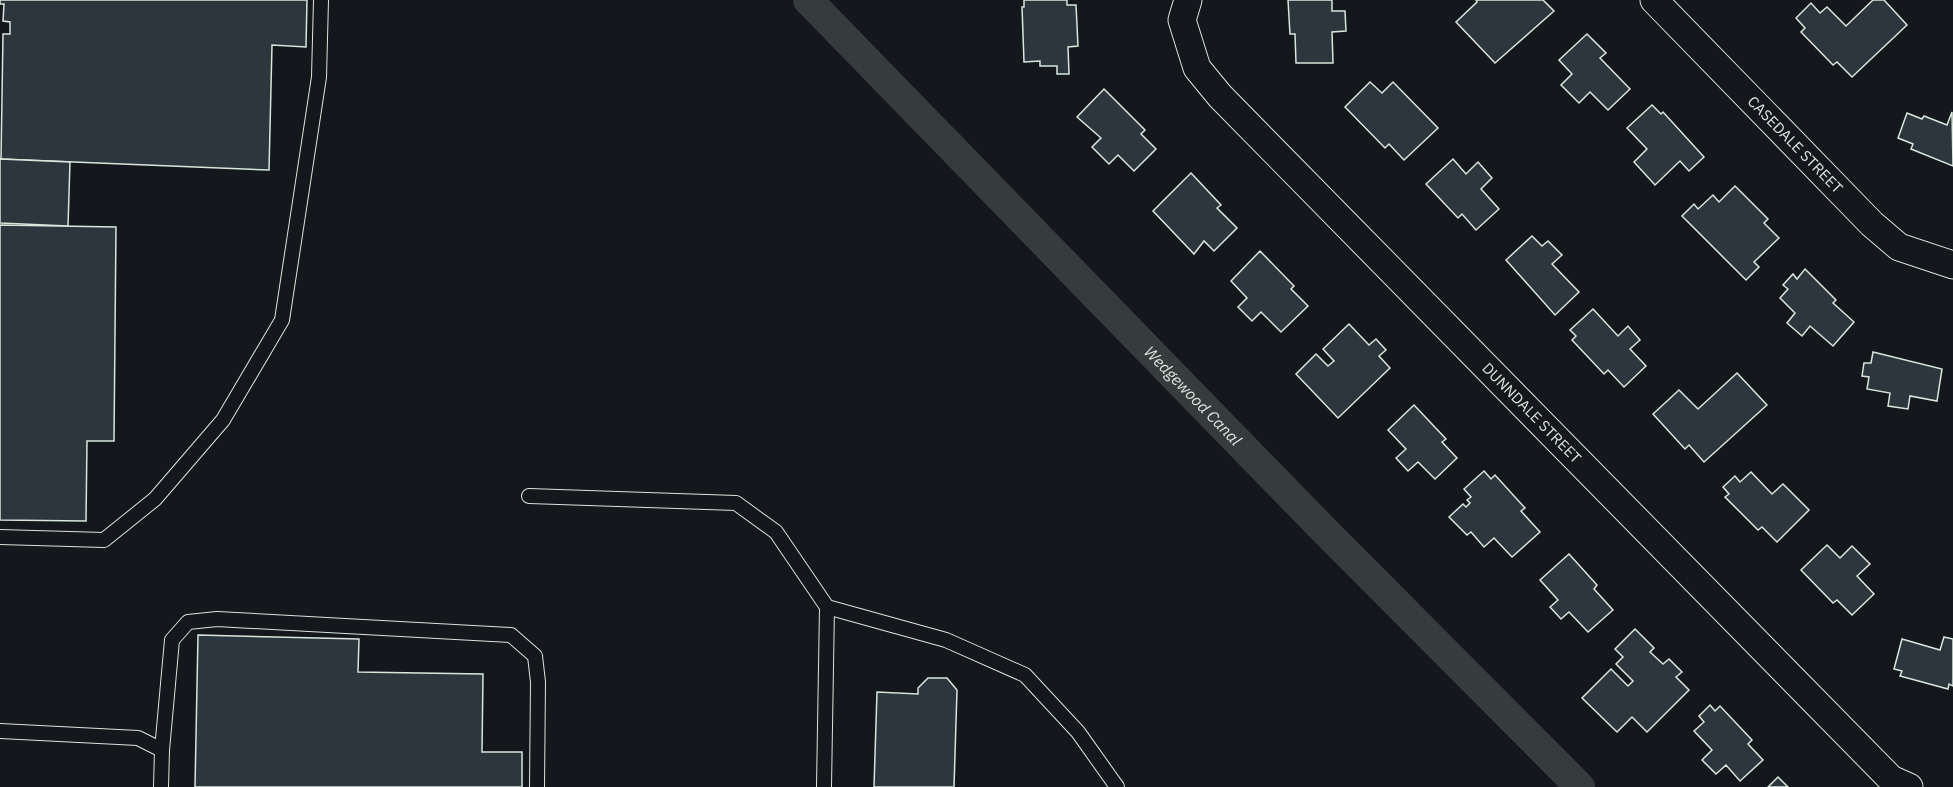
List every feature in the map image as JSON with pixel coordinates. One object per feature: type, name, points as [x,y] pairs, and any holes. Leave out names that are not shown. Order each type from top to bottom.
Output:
[{"type":"street","name":"CASEDALE STREET","points":[[1654,0],[1872,224],[1899,247],[1953,265]]},
{"type":"street","name":"DUNNDALE STREET","points":[[1185,10],[1197,68],[1220,96],[1891,779],[1909,787]]},
{"type":"lane","points":[[0,537],[104,540],[154,499],[229,410],[282,320],[319,77],[321,0]]},
{"type":"lane","points":[[529,496],[736,503],[776,532],[827,607],[824,787]]},
{"type":"lane","points":[[827,607],[946,640],[1025,675],[1078,732],[1118,787]]},
{"type":"lane","points":[[161,787],[172,640],[188,622],[217,619],[511,635],[535,656],[538,682],[537,787]]},
{"type":"lane","points":[[0,731],[138,738],[162,750]]},
{"type":"building","points":[[0,0],[307,0],[306,47],[272,45],[269,170],[1,159],[3,34],[10,34],[10,22],[3,21],[4,4],[0,4]]},
{"type":"building","points":[[1024,0],[1067,0],[1067,5],[1076,5],[1078,46],[1068,47],[1069,74],[1057,74],[1057,66],[1040,66],[1040,61],[1024,62],[1022,7],[1024,7]]},
{"type":"building","points":[[1288,0],[1332,0],[1332,11],[1345,11],[1346,31],[1332,32],[1333,63],[1296,63],[1295,34],[1290,34]]},
{"type":"building","points":[[1476,0],[1543,0],[1554,11],[1495,63],[1456,22],[1477,2]]},
{"type":"building","points":[[1873,0],[1884,0],[1907,25],[1852,77],[1837,62],[1833,65],[1801,32],[1805,28],[1796,18],[1811,3],[1820,13],[1827,7],[1846,26]]},
{"type":"building","points":[[1587,34],[1606,53],[1600,58],[1630,89],[1608,110],[1590,92],[1579,103],[1561,85],[1572,74],[1559,60]]},
{"type":"building","points":[[1370,82],[1382,93],[1393,82],[1438,128],[1404,160],[1389,144],[1385,148],[1345,107]]},
{"type":"building","points":[[1104,89],[1145,130],[1141,134],[1156,149],[1134,171],[1118,155],[1109,164],[1092,147],[1101,138],[1077,117]]},
{"type":"building","points":[[1652,105],[1661,114],[1663,112],[1704,157],[1689,171],[1680,161],[1655,185],[1634,162],[1647,149],[1627,128]]},
{"type":"building","points":[[1952,112],[1953,166],[1911,149],[1913,144],[1898,138],[1907,113],[1922,119],[1924,116],[1947,125]]},
{"type":"building","points":[[0,159],[70,162],[68,226],[0,223]]},
{"type":"building","points":[[1453,159],[1466,174],[1478,162],[1492,178],[1481,189],[1499,209],[1476,230],[1462,214],[1458,218],[1426,184]]},
{"type":"building","points":[[1191,173],[1221,205],[1217,208],[1237,228],[1214,251],[1204,241],[1194,254],[1153,211]]},
{"type":"building","points":[[1735,186],[1768,219],[1764,223],[1779,238],[1754,262],[1759,267],[1746,280],[1682,216],[1694,204],[1698,209],[1713,195],[1719,202]]},
{"type":"building","points":[[0,225],[116,227],[114,441],[87,441],[86,521],[0,520]]},
{"type":"building","points":[[1532,236],[1542,246],[1548,241],[1562,255],[1552,264],[1579,292],[1555,315],[1506,260]]},
{"type":"building","points":[[1260,251],[1294,286],[1291,289],[1308,306],[1281,332],[1261,312],[1252,321],[1238,307],[1247,298],[1231,281]]},
{"type":"building","points":[[1805,269],[1836,300],[1833,303],[1854,322],[1833,346],[1810,326],[1802,336],[1787,323],[1795,313],[1780,298],[1788,289],[1783,285],[1793,274],[1797,279]]},
{"type":"building","points":[[1593,309],[1618,336],[1628,326],[1640,340],[1630,349],[1646,366],[1624,387],[1608,370],[1604,374],[1572,340],[1576,336],[1570,330]]},
{"type":"building","points":[[1349,324],[1369,345],[1376,339],[1386,350],[1379,356],[1390,368],[1338,418],[1296,374],[1316,354],[1328,366],[1334,361],[1323,349]]},
{"type":"building","points":[[1873,352],[1942,369],[1937,401],[1910,396],[1908,409],[1888,406],[1890,393],[1867,389],[1869,377],[1862,376],[1864,363],[1871,363]]},
{"type":"building","points":[[1737,373],[1767,405],[1704,462],[1689,445],[1685,449],[1653,414],[1679,390],[1698,409]]},
{"type":"building","points":[[1414,405],[1446,439],[1442,442],[1457,458],[1435,479],[1418,462],[1408,471],[1396,458],[1406,449],[1388,430]]},
{"type":"building","points":[[1484,471],[1491,479],[1495,475],[1525,508],[1521,511],[1540,532],[1512,557],[1494,538],[1484,547],[1471,532],[1467,535],[1449,517],[1463,504],[1466,507],[1470,503],[1467,500],[1471,497],[1464,489]]},
{"type":"building","points":[[1751,472],[1772,494],[1783,484],[1809,510],[1777,542],[1762,527],[1758,530],[1725,497],[1729,494],[1723,487],[1735,476],[1740,482]]},
{"type":"building","points":[[1827,545],[1840,558],[1852,546],[1870,564],[1857,576],[1874,594],[1852,615],[1837,600],[1833,603],[1801,570]]},
{"type":"building","points":[[1569,554],[1597,585],[1594,589],[1613,610],[1588,632],[1569,612],[1561,619],[1550,607],[1558,600],[1540,580]]},
{"type":"building","points":[[1635,629],[1654,648],[1650,652],[1663,664],[1669,659],[1682,672],[1676,677],[1689,690],[1647,732],[1632,717],[1617,732],[1582,698],[1611,669],[1628,686],[1633,681],[1616,664],[1623,657],[1615,649]]},
{"type":"building","points":[[198,635],[359,639],[358,672],[483,674],[482,752],[522,752],[522,787],[195,787]]},
{"type":"building","points":[[1944,637],[1953,639],[1953,686],[1949,684],[1948,689],[1900,676],[1902,671],[1894,669],[1902,639],[1940,650]]},
{"type":"building","points":[[928,678],[947,678],[957,690],[954,787],[874,787],[877,692],[918,694],[918,688]]},
{"type":"building","points":[[1710,705],[1715,711],[1720,706],[1752,740],[1748,744],[1763,760],[1740,781],[1726,765],[1716,774],[1702,760],[1712,750],[1694,731],[1704,722],[1699,716]]},
{"type":"building","points":[[1778,777],[1788,787],[1768,787]]},
{"type":"waterway","name":"Wedgewood Canal","points":[[808,0],[1321,527],[1580,787]]}]
